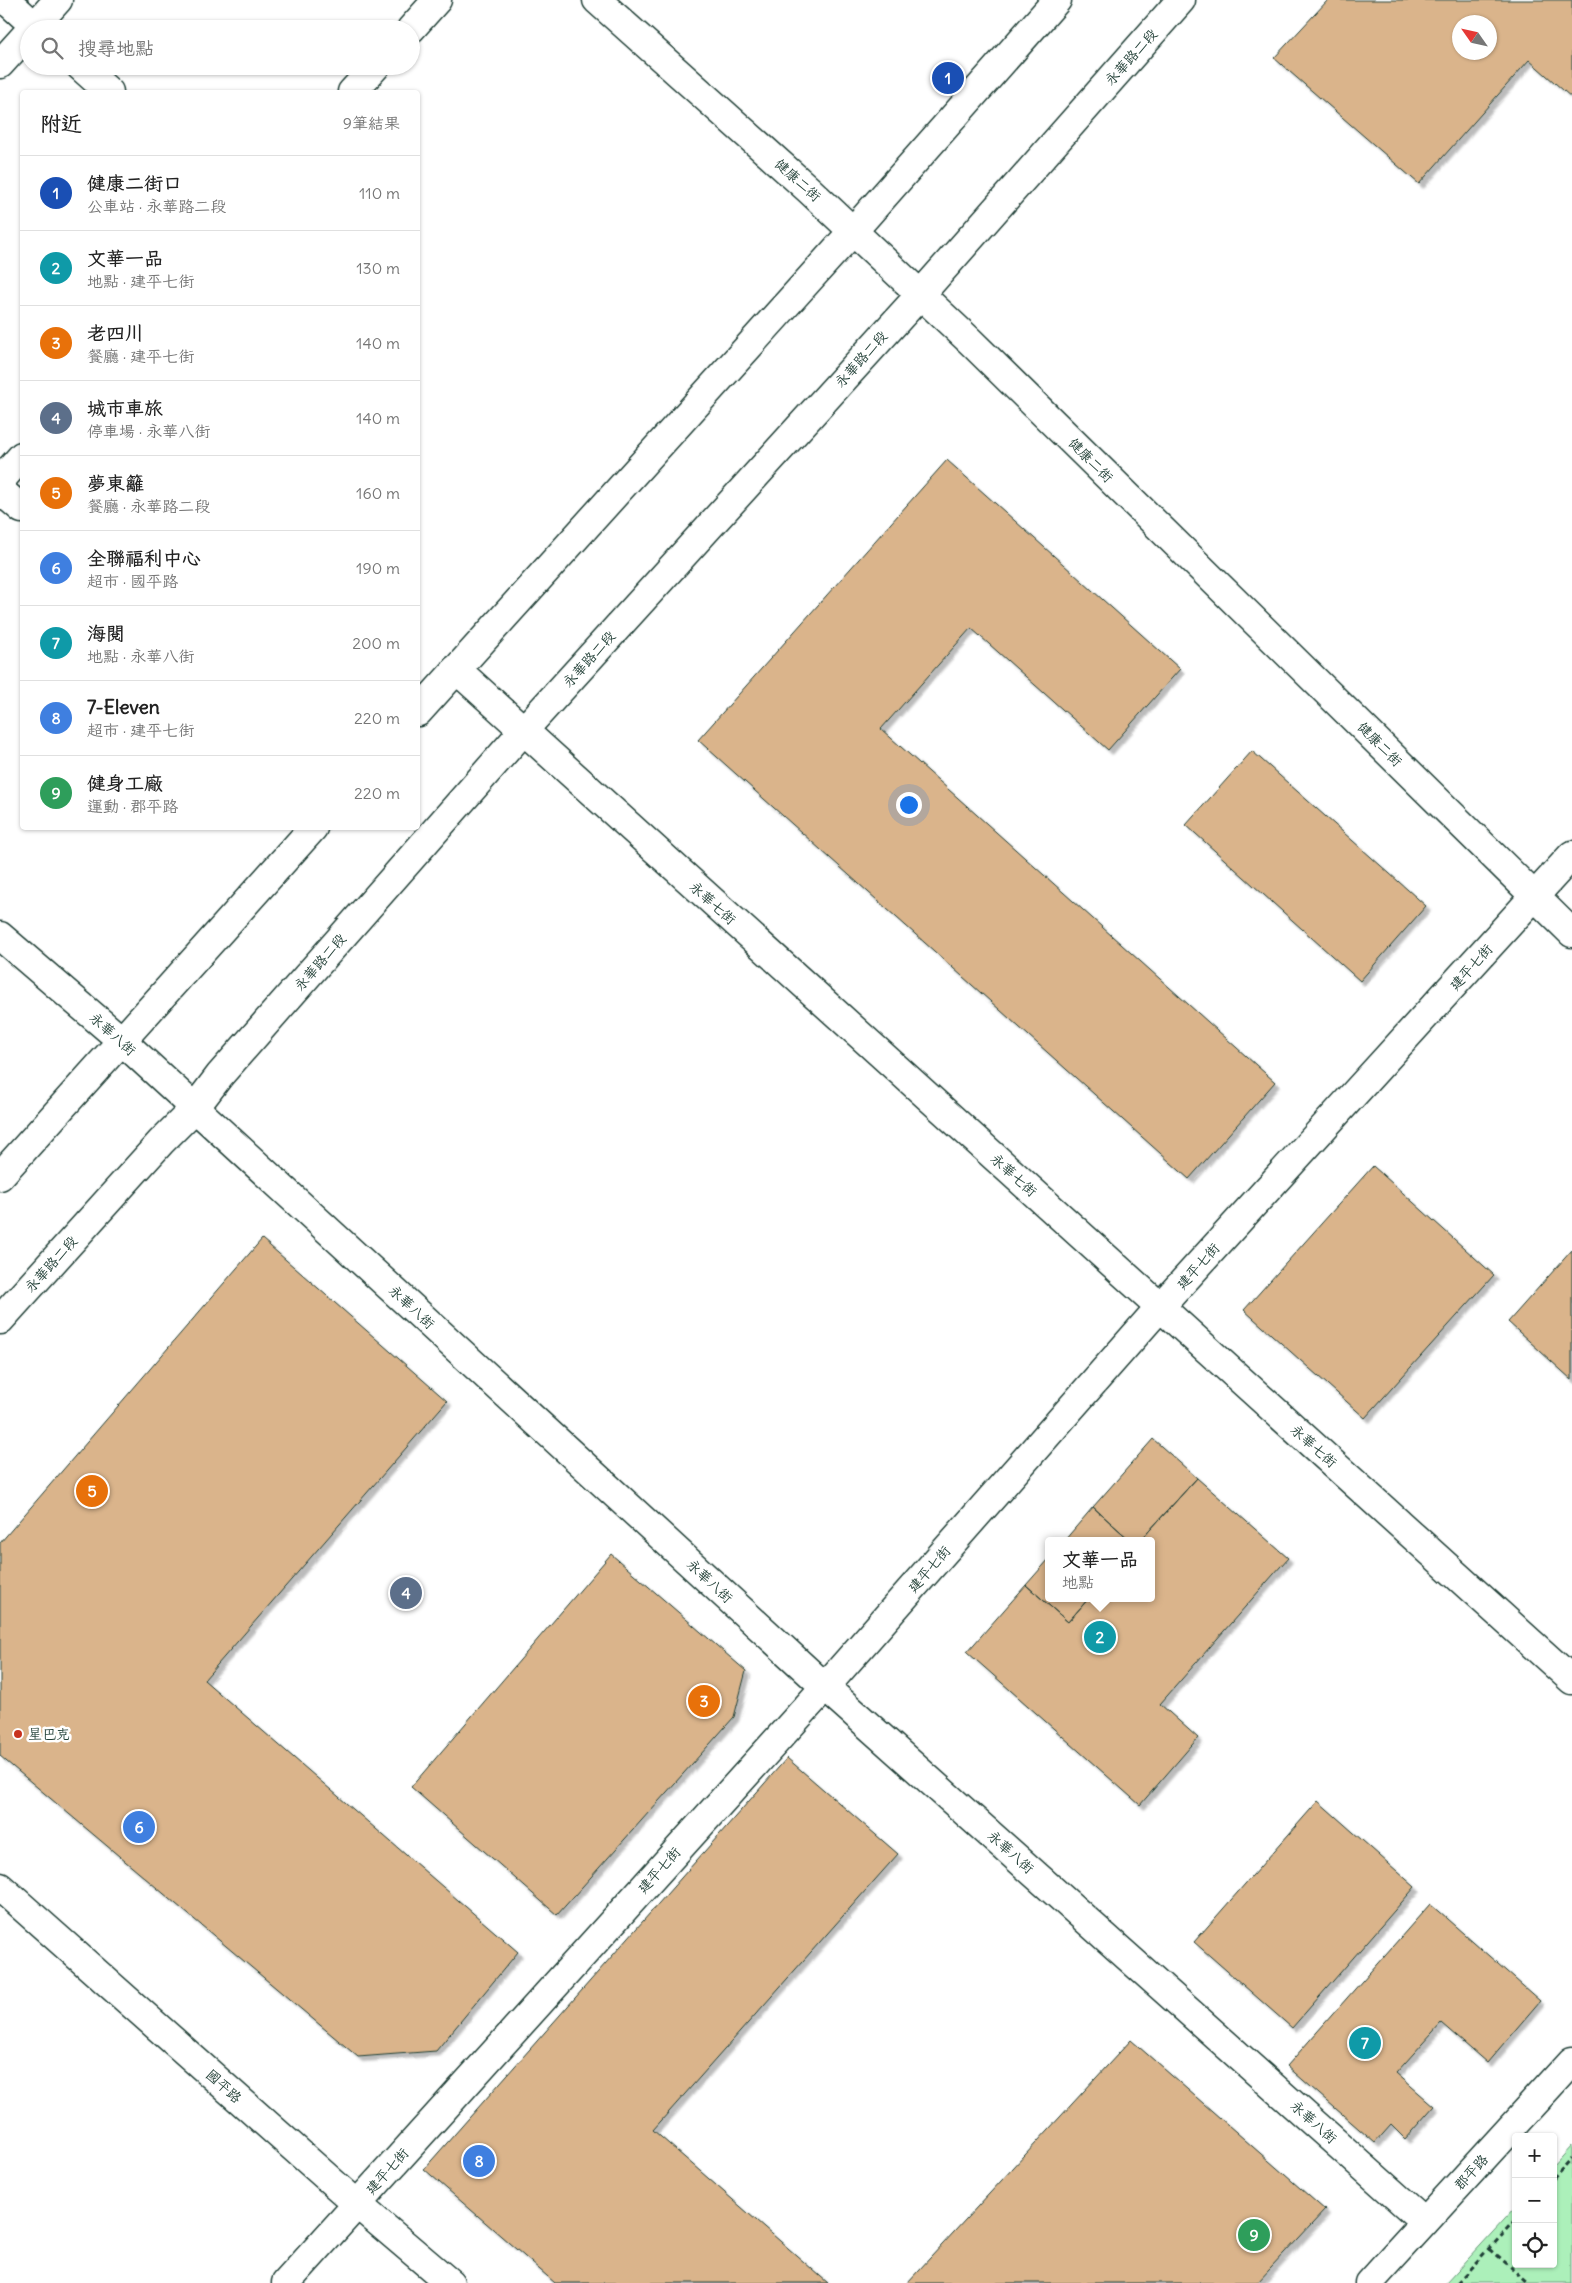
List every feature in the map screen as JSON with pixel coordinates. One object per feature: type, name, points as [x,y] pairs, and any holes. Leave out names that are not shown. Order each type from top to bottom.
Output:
[{"type":"street","points":[[6,0],[25,20]]},
{"type":"street","points":[[41,20],[58,0]]},
{"type":"street","points":[[419,20],[437,0]]},
{"type":"street","name":"健康二街","points":[[597,0],[853,231],[970,341],[1572,933]]},
{"type":"street","points":[[420,710],[853,231],[1057,0]]},
{"type":"street","name":"永華路二段","points":[[0,1320],[161,1142],[194,1109],[220,1075],[523,731],[920,294],[1181,0]]},
{"type":"street","points":[[0,64],[20,43]]},
{"type":"street","points":[[90,75],[107,90]]},
{"type":"street","points":[[354,90],[368,75]]},
{"type":"street","points":[[0,481],[20,458]]},
{"type":"street","points":[[0,490],[20,507]]},
{"type":"street","name":"永華七街","points":[[456,669],[1572,1680]]},
{"type":"street","points":[[0,1176],[311,830]]},
{"type":"street","name":"建平七街","points":[[286,2283],[825,1687],[1160,1308],[1572,855]]},
{"type":"street","name":"永華八街","points":[[0,936],[121,1040],[825,1687],[1426,2222]]},
{"type":"street","name":"國平路","points":[[0,1887],[357,2204],[450,2283]]},
{"type":"street","name":"郡平路","points":[[1369,2283],[1572,2061]]},
{"type":"path","points":[[1554,2178],[1572,2158]]},
{"type":"path","points":[[1458,2283],[1513,2223]]},
{"type":"path","points":[[1490,2249],[1529,2283]]},
{"type":"green space","points":[[1572,2146],[1572,2283],[1446,2283],[1512,2211],[1512,2268],[1557,2268],[1557,2163]]},
{"type":"building","points":[[1328,0],[1572,0],[1572,98],[1529,60],[1419,184],[1274,58]]},
{"type":"building","points":[[947,460],[1180,669],[1108,750],[971,628],[881,729],[1275,1082],[1189,1179],[698,740]]},
{"type":"building","points":[[1252,751],[1426,906],[1360,981],[1186,825]]},
{"type":"building","points":[[1373,1166],[1494,1275],[1365,1418],[1244,1310]]},
{"type":"building","points":[[262,1239],[447,1401],[204,1680],[518,1952],[436,2051],[358,2057],[0,1756],[0,1543]]},
{"type":"building","points":[[1572,1250],[1572,1380],[1508,1322]]},
{"type":"building","points":[[1153,1439],[1197,1478],[1144,1537],[1127,1537],[1093,1507]]},
{"type":"building","points":[[1197,1478],[1288,1558],[1160,1704],[1198,1738],[1140,1805],[967,1652],[1026,1585],[1068,1622],[1086,1602],[1155,1602],[1155,1537],[1144,1537]]},
{"type":"building","points":[[1093,1507],[1127,1537],[1067,1537]]},
{"type":"building","points":[[611,1554],[746,1671],[734,1717],[557,1915],[411,1787]]},
{"type":"building","points":[[1045,1564],[1045,1602],[1026,1585]]},
{"type":"building","points":[[1045,1602],[1086,1602],[1068,1622]]},
{"type":"building","points":[[787,1758],[898,1854],[653,2130],[828,2283],[555,2283],[424,2169]]},
{"type":"building","points":[[1318,1801],[1415,1887],[1292,2028],[1194,1942]]},
{"type":"building","points":[[1430,1904],[1540,2001],[1487,2063],[1441,2023],[1396,2073],[1434,2106],[1405,2139],[1391,2125],[1375,2143],[1287,2066]]},
{"type":"building","points":[[1131,2040],[1325,2210],[1257,2283],[907,2283]]},
{"type":"place","name":"健康二街口","points":[[948,78]]},
{"type":"place","name":"夢東籬","points":[[92,1491]]},
{"type":"place","name":"城市車旅","points":[[406,1593]]},
{"type":"place","name":"文華一品","points":[[1100,1637]]},
{"type":"place","name":"老四川","points":[[704,1701]]},
{"type":"place","name":"星巴克","points":[[18,1734]]},
{"type":"place","name":"全聯福利中心","points":[[139,1827]]},
{"type":"place","name":"海閱","points":[[1365,2043]]},
{"type":"place","name":"7-Eleven","points":[[479,2161]]},
{"type":"place","name":"健身工廠","points":[[1254,2235]]}]
